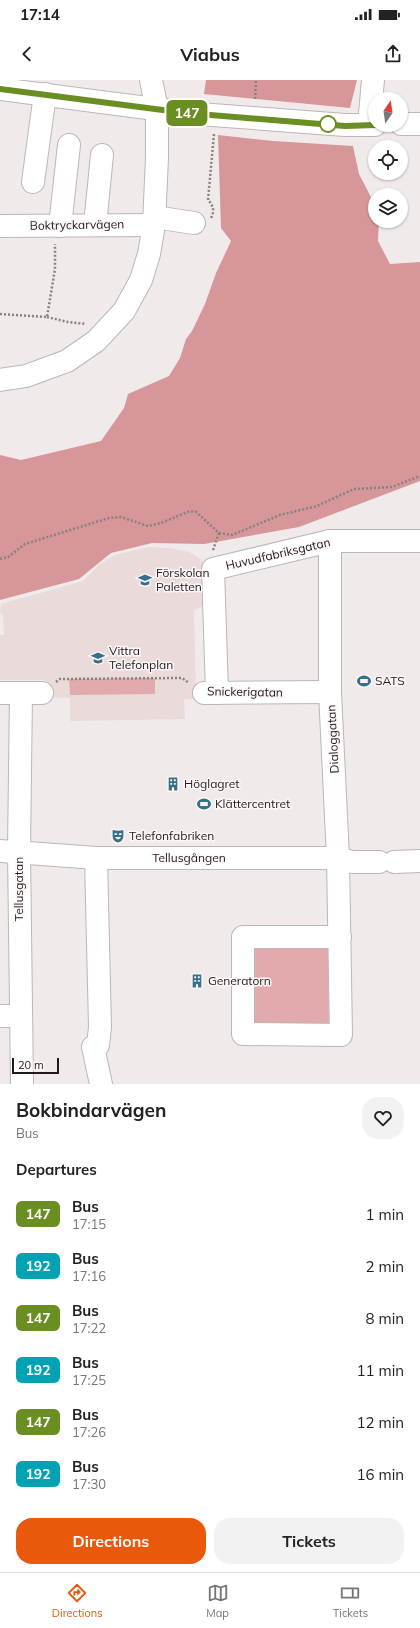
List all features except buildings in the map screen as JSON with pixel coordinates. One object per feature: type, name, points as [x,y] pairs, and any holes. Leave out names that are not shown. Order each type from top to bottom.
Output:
[{"type":"street","points":[[0,380],[26,376],[67,361],[96,341],[124,311],[140,280],[149,254],[154,221],[157,157],[157,109],[151,80]]},
{"type":"street","points":[[373,80],[373,92]]},
{"type":"street","points":[[0,89],[216,116],[345,126],[368,125]]},
{"type":"street","points":[[33,182],[45,94]]},
{"type":"street","points":[[408,124],[420,124]]},
{"type":"street","points":[[58,226],[69,145]]},
{"type":"street","points":[[95,225],[102,155]]},
{"type":"street","name":"Boktryckarvägen","points":[[0,226],[95,225],[154,221],[194,223]]},
{"type":"street","name":"Huvudfabriksgatan","points":[[211,693],[213,569],[330,541],[420,540]]},
{"type":"street","name":"Dialoggatan","points":[[330,541],[330,692],[338,858],[340,937],[341,1035],[243,1034],[243,938],[340,937]]},
{"type":"street","name":"Snickerigatan","points":[[211,693],[330,692]]},
{"type":"street","name":"Tellusgatan","points":[[21,693],[10,851],[10,1016],[22,1084]]},
{"type":"street","name":"Tellusgången","points":[[10,851],[96,858],[338,858],[352,862],[420,861]]},
{"type":"street","points":[[96,858],[100,1027],[98,1045],[93,1047],[101,1084]]},
{"type":"path","points":[[194,223],[209,221],[214,214],[212,205],[208,200],[216,116]]},
{"type":"path","points":[[47,317],[55,269],[58,226]]},
{"type":"path","points":[[0,314],[47,317],[68,322],[98,325],[106,330]]},
{"type":"path","points":[[0,559],[8,557],[25,544],[109,518],[121,517],[148,526],[162,523],[190,511],[196,512],[219,533],[232,535],[280,515],[317,506],[354,489],[392,487],[420,476]]},
{"type":"path","name":"Snickerigatan","points":[[21,693],[45,688],[60,679],[152,678],[182,678],[211,693]]},
{"type":"shaded area","points":[[206,80],[357,80],[350,108],[204,94]]},
{"type":"shaded area","points":[[218,135],[273,141],[353,146],[359,174],[368,191],[368,228],[379,228],[378,241],[390,264],[420,262],[420,481],[299,527],[204,544],[152,543],[111,553],[79,579],[0,600],[0,455],[21,460],[101,441],[124,408],[128,394],[169,376],[180,358],[186,339],[192,331],[205,304],[216,273],[231,241],[221,228]]},
{"type":"shaded area","name":"Vittra Telefonplan","points":[[149,547],[168,548],[189,552],[202,560],[205,566],[204,605],[194,611],[196,699],[184,699],[185,719],[70,721],[70,698],[45,697],[45,680],[0,680],[0,635],[4,635],[3,615],[0,613],[1,604],[83,581],[99,565],[115,555]]},
{"type":"shaded area","points":[[155,678],[155,694],[70,695],[69,679]]},
{"type":"shaded area","points":[[328,947],[329,1023],[249,1025],[248,948]]},
{"type":"bus line","name":"147","points":[[0,89],[186,113],[345,126],[368,125]]},
{"type":"place","name":"Förskolan Paletten","points":[[145,580]]},
{"type":"place","name":"Vittra Telefonplan","points":[[98,658]]},
{"type":"place","name":"SATS","points":[[364,681]]},
{"type":"place","name":"Höglagret","points":[[173,784]]},
{"type":"place","name":"Klättercentret","points":[[204,804]]},
{"type":"place","name":"Telefonfabriken","points":[[118,836]]},
{"type":"place","name":"Generatorn","points":[[197,981]]}]
